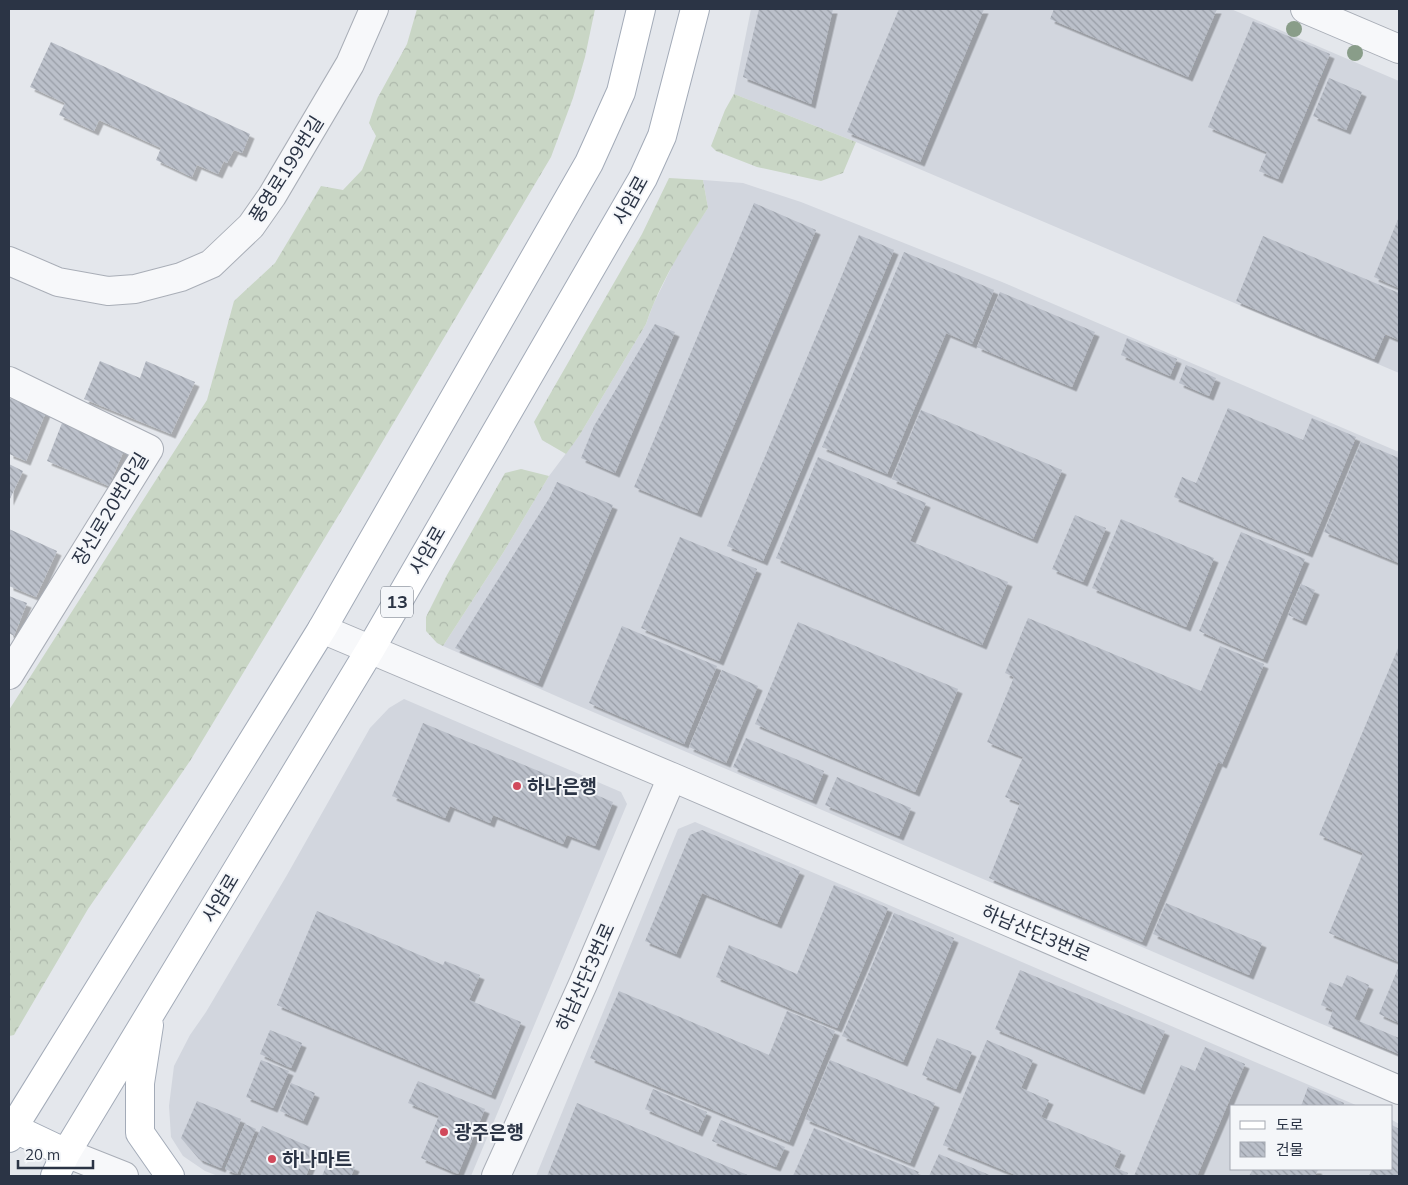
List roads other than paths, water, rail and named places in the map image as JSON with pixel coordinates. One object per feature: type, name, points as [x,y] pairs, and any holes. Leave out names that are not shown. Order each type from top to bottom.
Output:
[{"type":"main road","points":[[61,1165],[10,1131],[322,629],[589,163],[621,92],[641,9]]},
{"type":"main road","name":"사암로","points":[[61,1165],[370,650],[643,178],[662,136],[695,9]]},
{"type":"main road","points":[[152,1011],[140,1083],[140,1133],[170,1176]]},
{"type":"street","name":"풍영로199번길","points":[[11,267],[58,282],[108,291],[135,289],[181,277],[211,264],[251,226],[272,196],[350,64],[374,9]]},
{"type":"street","points":[[1305,9],[1399,49]]},
{"type":"street","name":"장신로20번안길","points":[[9,381],[149,449],[9,675]]},
{"type":"street","name":"하남산단3번로","points":[[322,629],[672,777],[1399,1090]]},
{"type":"street","name":"하남산단3번로","points":[[496,1176],[583,984],[672,777]]},
{"type":"street","points":[[61,1165],[124,1176]]},
{"type":"place","name":"하나은행","points":[[517,786]]},
{"type":"place","name":"광주은행","points":[[444,1132]]},
{"type":"place","name":"하나마트","points":[[272,1159]]}]
